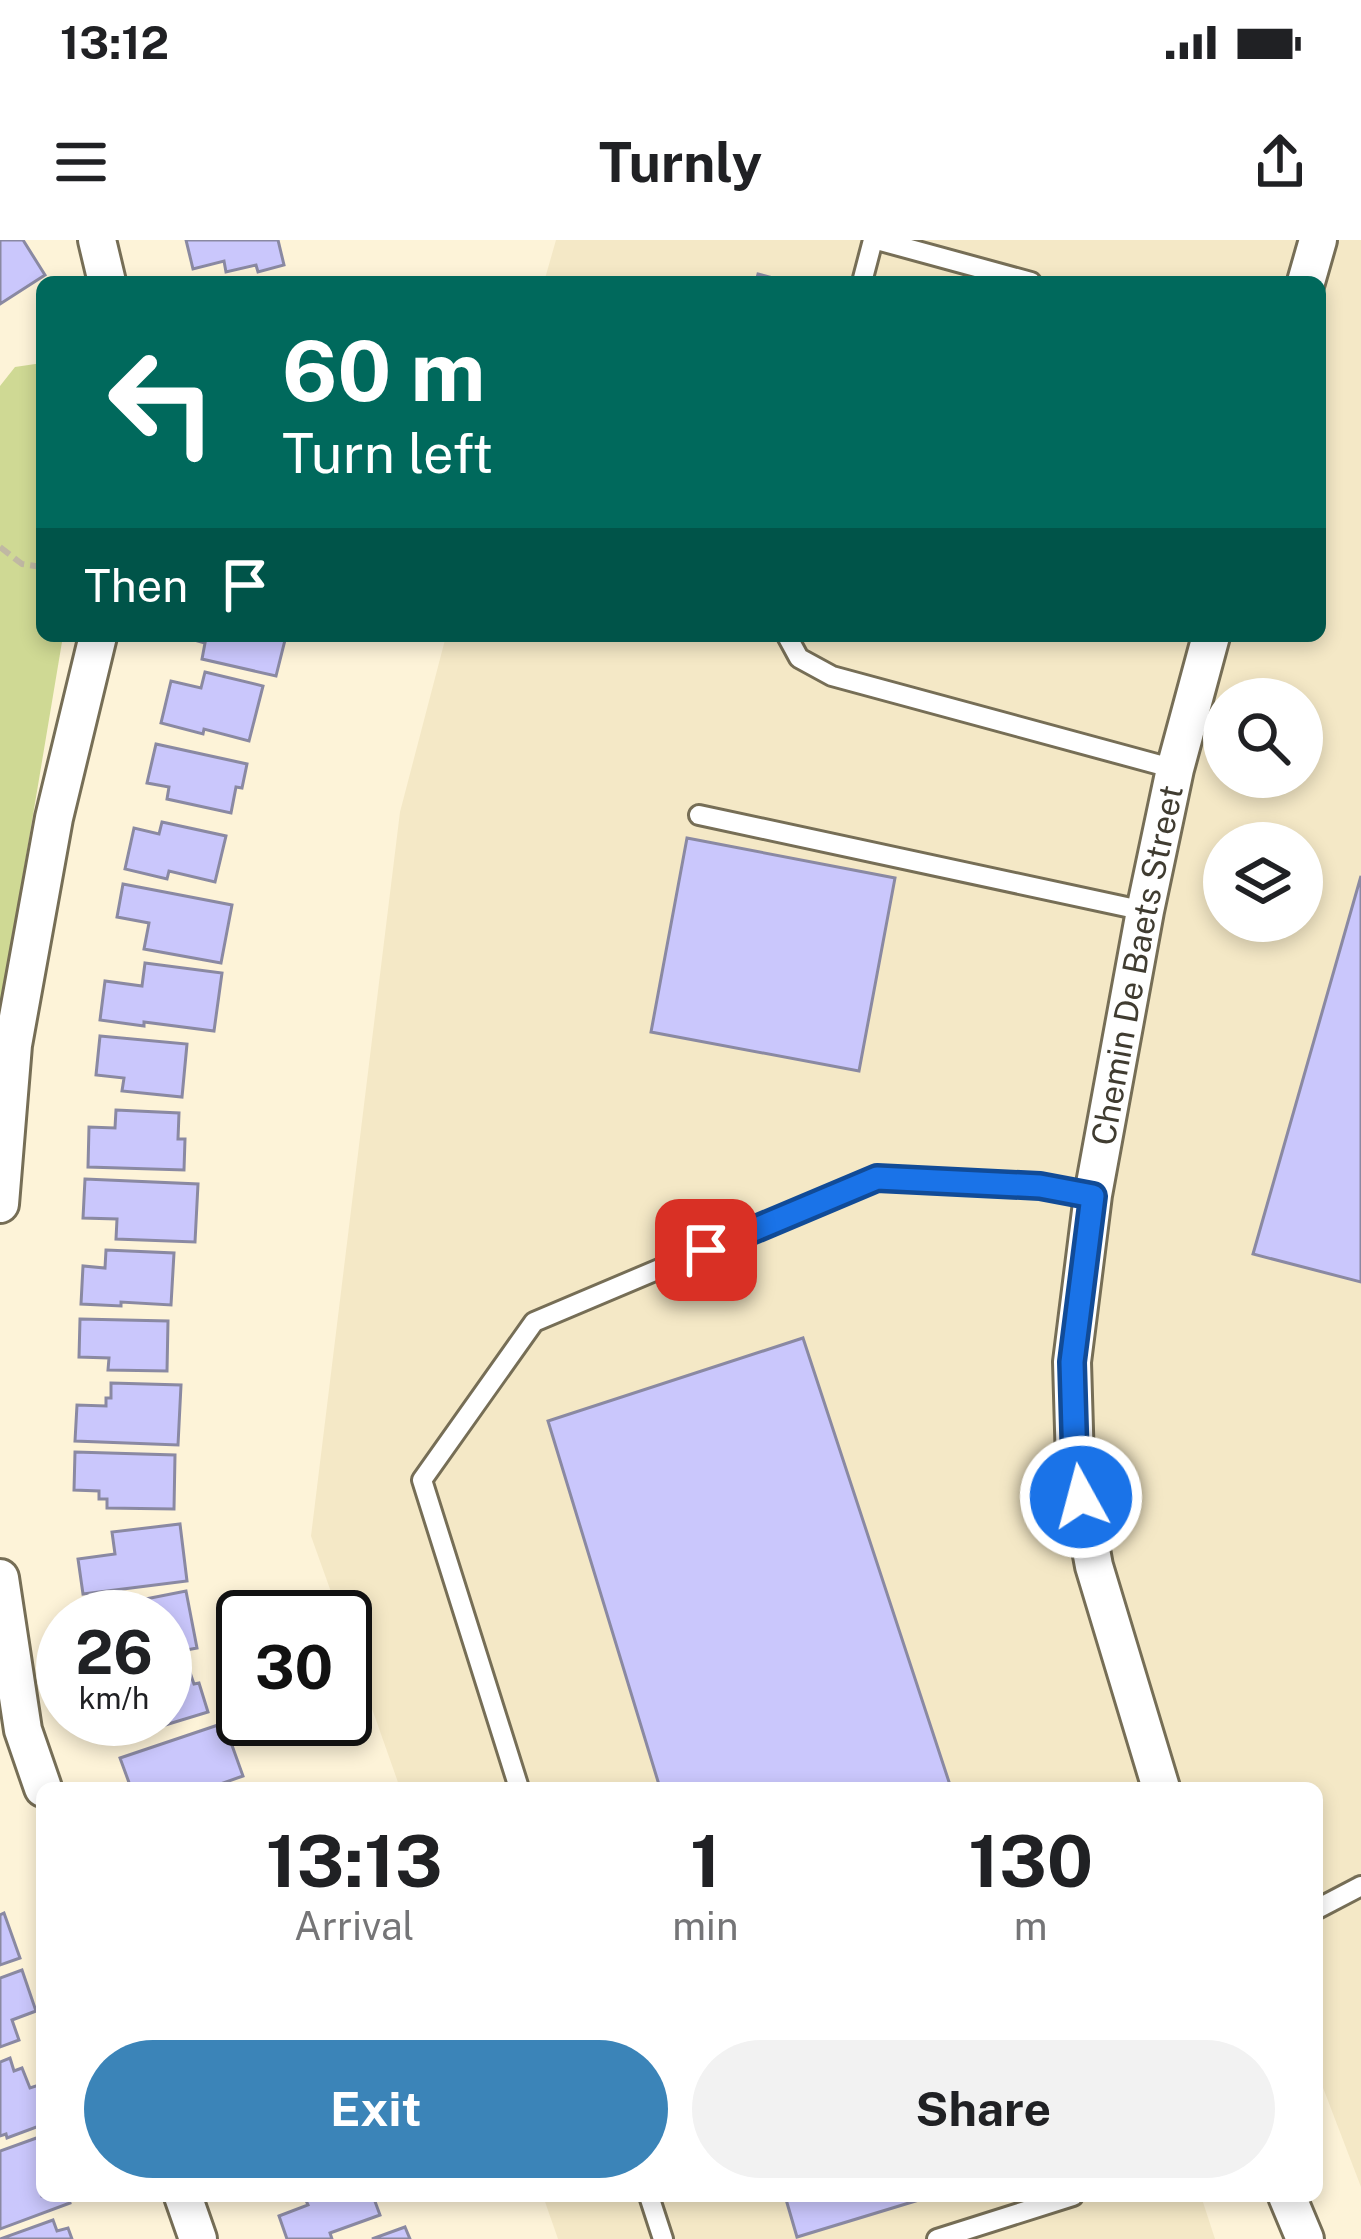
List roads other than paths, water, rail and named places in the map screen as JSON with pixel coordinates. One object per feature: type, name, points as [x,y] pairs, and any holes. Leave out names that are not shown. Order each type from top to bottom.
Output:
[{"type":"street","points":[[97,240],[105,276]]},
{"type":"street","points":[[1308,276],[1318,240]]},
{"type":"street","points":[[0,1204],[13,1045],[54,818],[97,642]]},
{"type":"street","name":"Chemin De Baets Street","points":[[1159,1782],[1094,1566],[1075,1463],[1072,1362],[1093,1196],[1144,911],[1208,642]]},
{"type":"street","points":[[0,1578],[23,1730],[41,1782]]},
{"type":"street","points":[[185,2202],[198,2239]]},
{"type":"street","points":[[1289,2202],[1304,2239]]},
{"type":"lane","points":[[864,276],[875,240],[1009,276]]},
{"type":"lane","points":[[790,642],[799,658],[832,676],[1175,769]]},
{"type":"lane","points":[[700,815],[1144,911]]},
{"type":"lane","points":[[518,1782],[422,1480],[534,1322],[877,1178],[1040,1186],[1093,1196]]},
{"type":"lane","points":[[1323,1906],[1361,1886]]},
{"type":"lane","points":[[652,2202],[663,2239]]},
{"type":"lane","points":[[937,2239],[1054,2202]]}]
